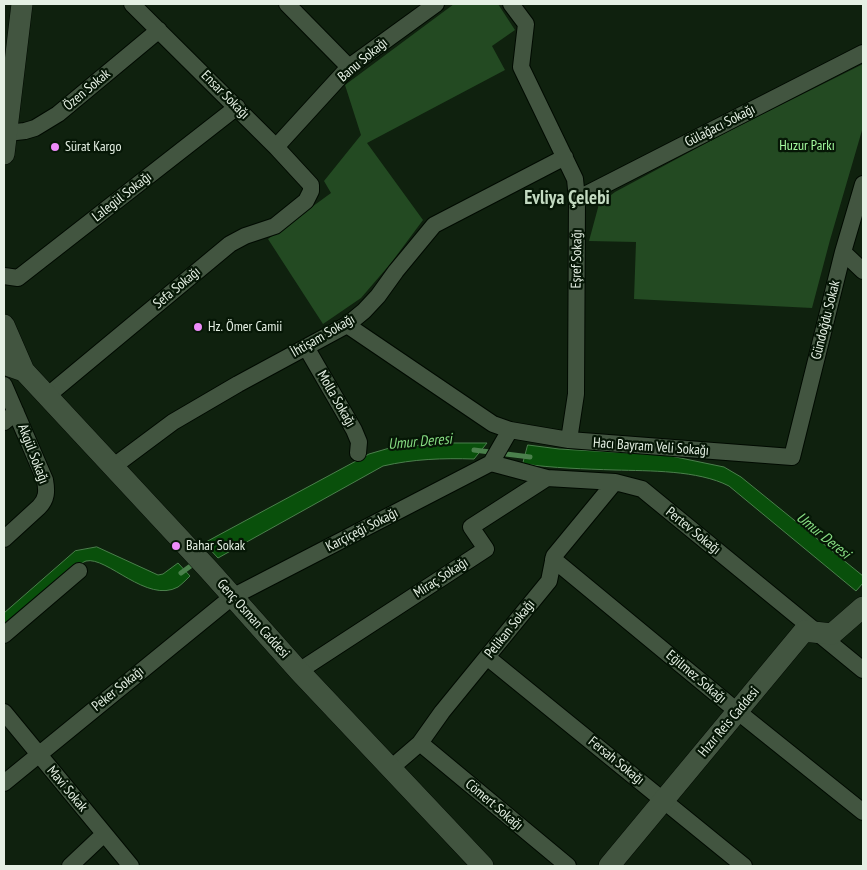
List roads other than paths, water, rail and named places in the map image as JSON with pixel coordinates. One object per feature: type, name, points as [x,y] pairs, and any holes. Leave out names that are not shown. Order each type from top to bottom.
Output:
[{"type":"street","points":[[4,154],[22,4]]},
{"type":"street","name":"Ensar Sokağı","points":[[132,4],[276,147],[310,185],[311,191]]},
{"type":"street","points":[[287,4],[349,67]]},
{"type":"street","name":"Banu Sokağı","points":[[276,147],[349,67],[436,4]]},
{"type":"street","name":"Eşref Sokağı","points":[[511,4],[526,24],[521,67],[575,179],[577,199],[576,394],[569,440]]},
{"type":"street","name":"Özen Sokak","points":[[7,133],[25,132],[58,114],[159,30]]},
{"type":"street","name":"Gülağacı Sokağı","points":[[577,199],[863,53]]},
{"type":"street","name":"Lalegül Sokağı","points":[[4,276],[18,278],[237,107]]},
{"type":"street","name":"İhtişam Sokağı","points":[[114,466],[173,422],[238,384],[347,325],[378,296],[434,225],[565,157]]},
{"type":"street","name":"Gündoğdu Sokak","points":[[792,457],[843,252],[863,184]]},
{"type":"street","name":"Sefa Sokağı","points":[[48,396],[230,244],[245,236],[275,226],[306,201],[311,191]]},
{"type":"street","points":[[843,252],[863,271]]},
{"type":"street","name":"Hacı Bayram Veli Sokağı","points":[[347,325],[507,435],[792,457]]},
{"type":"street","name":"Genç Osman Caddesi","points":[[4,330],[24,372],[114,466],[299,671],[483,866]]},
{"type":"street","name":"Molla Sokağı","points":[[306,348],[354,430],[359,442],[358,453]]},
{"type":"street","name":"Genç Osman Caddesi","points":[[4,364],[24,372]]},
{"type":"street","name":"Akgül Sokağı","points":[[4,385],[10,417],[45,480],[46,495],[44,502],[39,508],[4,539]]},
{"type":"street","points":[[492,462],[507,435]]},
{"type":"street","name":"Pertev Sokağı","points":[[492,462],[547,478],[615,482],[642,489],[863,670]]},
{"type":"street","name":"Karçiçeği Sokağı","points":[[232,597],[492,462]]},
{"type":"street","name":"Miraç Sokağı","points":[[299,671],[486,549],[471,527],[547,478]]},
{"type":"street","name":"Pelikan Sokağı","points":[[390,768],[420,743],[442,712],[549,581],[554,556],[615,482]]},
{"type":"street","name":"Eğilmez Sokağı","points":[[553,559],[863,812]]},
{"type":"street","points":[[4,635],[79,571]]},
{"type":"street","name":"Peker Sokağı","points":[[4,783],[232,597]]},
{"type":"street","name":"Hızır Reis Caddesi","points":[[609,866],[804,631],[832,634],[863,606]]},
{"type":"street","name":"Fersah Sokağı","points":[[487,657],[744,866]]},
{"type":"street","name":"Mavi Sokak","points":[[4,712],[131,866]]},
{"type":"street","name":"Cömert Sokağı","points":[[420,743],[568,866]]},
{"type":"street","points":[[70,866],[104,834]]},
{"type":"waterway","name":"Umur Deresi","points":[[474,450],[530,457]]},
{"type":"waterway","name":"Umur Deresi","points":[[181,573],[196,562]]},
{"type":"place","name":"Sürat Kargo","points":[[55,147]]},
{"type":"place","name":"Hz. Ömer Camii","points":[[198,327]]},
{"type":"place","name":"Bahar Sokak","points":[[176,546]]},
{"type":"district","name":"Evliya Çelebi","points":[[567,199]]},
{"type":"park label","name":"Huzur Parkı","points":[[807,146]]}]
